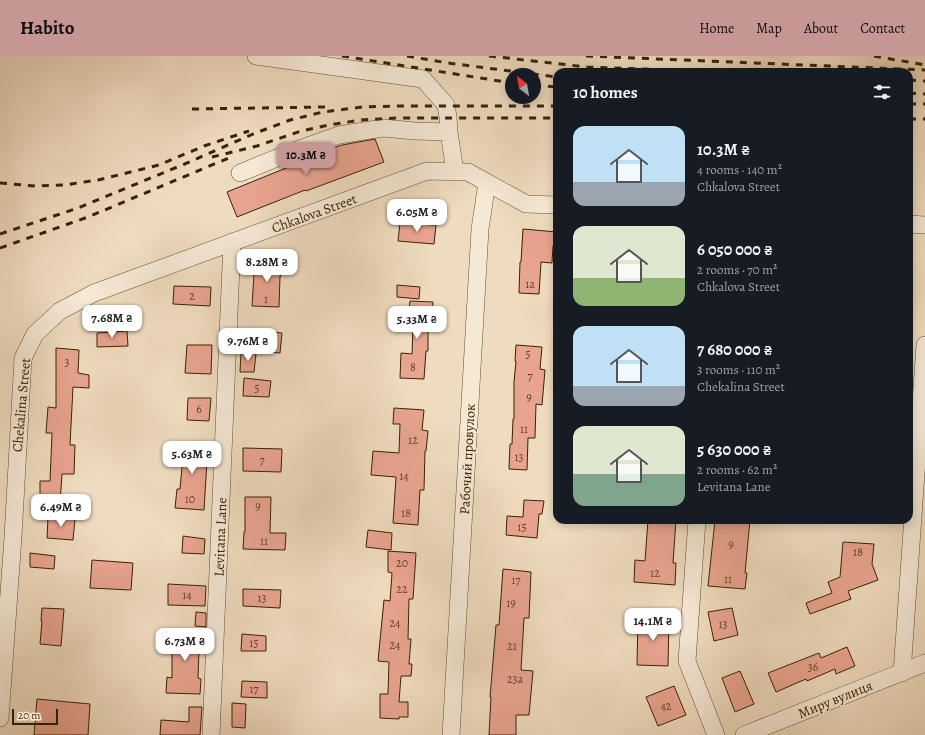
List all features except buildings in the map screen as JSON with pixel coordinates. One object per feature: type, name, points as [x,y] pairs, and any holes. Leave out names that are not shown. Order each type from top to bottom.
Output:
[{"type":"street","points":[[256,56],[423,79],[446,105],[455,172]]},
{"type":"street","points":[[240,173],[339,135],[383,128],[449,132]]},
{"type":"street","name":"Chkalova Street","points":[[94,293],[427,171],[468,172],[526,204],[553,205]]},
{"type":"street","name":"Рабочий провулок","points":[[451,735],[480,229],[487,183]]},
{"type":"street","points":[[913,224],[925,225]]},
{"type":"street","name":"Levitana Lane","points":[[212,735],[232,242]]},
{"type":"street","name":"Chekalina Street","points":[[0,718],[6,536],[22,358],[35,334],[45,324],[60,311],[94,293]]},
{"type":"street","points":[[913,516],[925,345]]},
{"type":"street","points":[[697,524],[688,661],[716,735]]},
{"type":"street","points":[[902,673],[912,524]]},
{"type":"street","name":"Миру вулиця","points":[[744,735],[925,663]]},
{"type":"railway","points":[[342,56],[505,82]]},
{"type":"railway","points":[[407,56],[448,63],[553,76]]},
{"type":"railway","points":[[489,56],[587,67],[616,68]]},
{"type":"railway","points":[[586,56],[877,68]]},
{"type":"railway","points":[[874,56],[925,65]]},
{"type":"railway","points":[[913,70],[925,70]]},
{"type":"railway","points":[[913,80],[925,81]]},
{"type":"railway","points":[[541,86],[553,87]]},
{"type":"railway","points":[[913,93],[925,94]]},
{"type":"railway","points":[[913,104],[925,104]]},
{"type":"railway","points":[[0,234],[78,208],[253,134],[290,120],[323,112],[362,107],[396,106],[553,106]]},
{"type":"railway","points":[[192,109],[326,107]]},
{"type":"railway","points":[[212,157],[257,146],[301,131],[361,120],[396,118],[553,118]]},
{"type":"railway","points":[[913,119],[925,119]]},
{"type":"railway","points":[[0,183],[35,186],[64,185],[98,180],[159,165],[204,146],[249,131]]},
{"type":"railway","points":[[0,248],[88,217],[231,157]]}]
